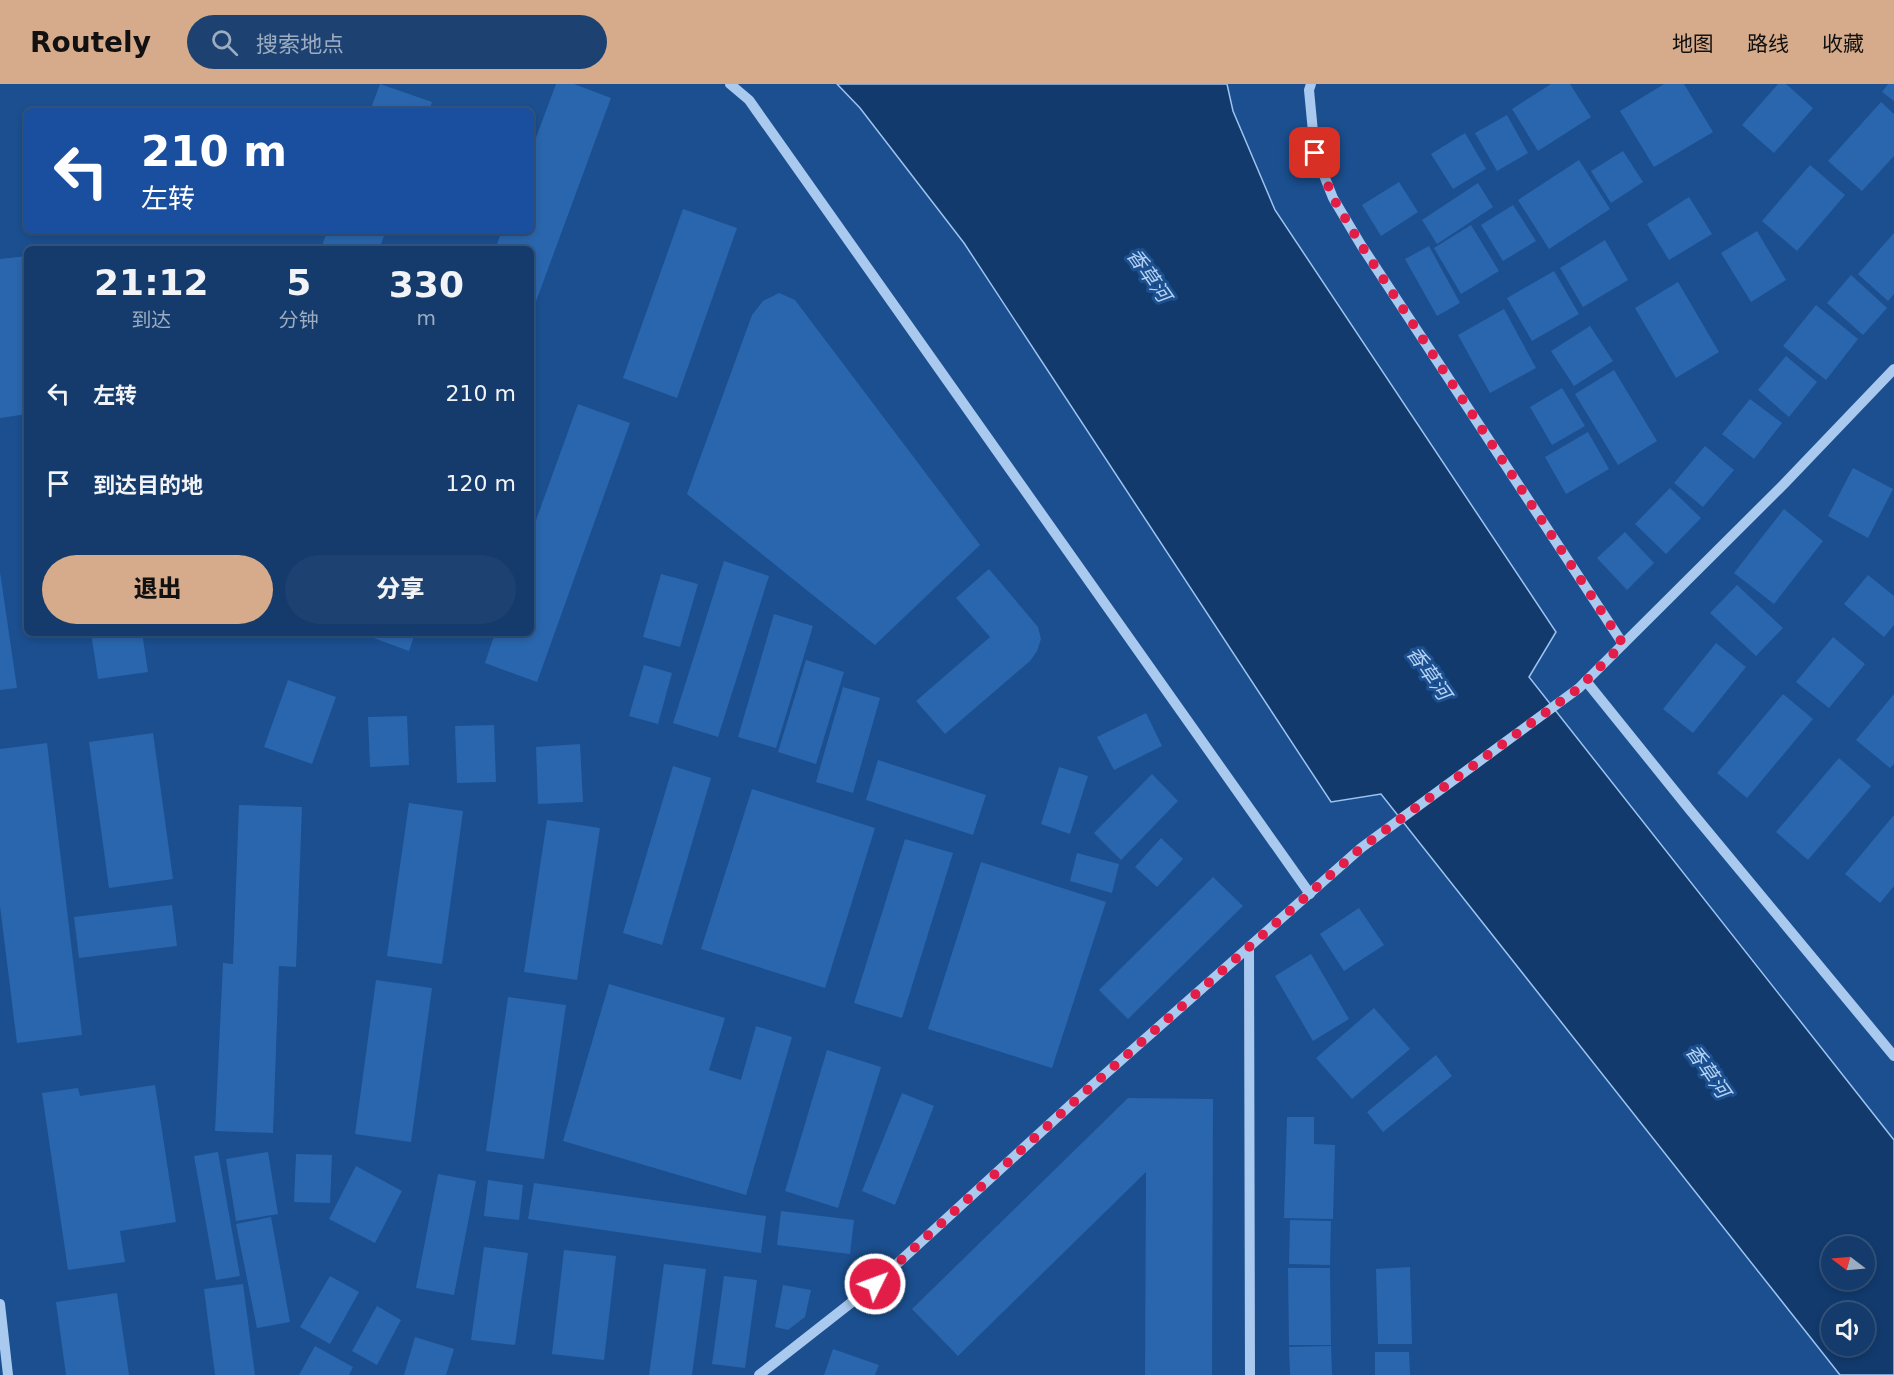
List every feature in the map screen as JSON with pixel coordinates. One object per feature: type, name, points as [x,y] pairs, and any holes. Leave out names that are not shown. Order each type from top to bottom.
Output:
[{"type":"street","points":[[730,84],[749,100],[1310,894]]},
{"type":"street","points":[[1311,84],[1309,90],[1315,153],[1333,198],[1361,245],[1623,644]]},
{"type":"street","points":[[759,1375],[875,1284],[1068,1107],[1361,848],[1583,684],[1783,485],[1894,369]]},
{"type":"street","points":[[1583,684],[1894,1056]]},
{"type":"street","points":[[1248,948],[1250,1375]]},
{"type":"street","points":[[0,1304],[8,1375]]},
{"type":"water","name":"香草河","points":[[837,84],[1227,84],[1233,111],[1275,210],[1556,632],[1529,677],[1894,1140],[1894,1375],[1840,1375],[1825,1356],[1875,1356],[1875,1302],[1821,1302],[1821,1351],[1381,794],[1331,802],[964,243],[860,108]]},
{"type":"building","points":[[380,84],[432,102],[430,108],[371,108]]},
{"type":"building","points":[[556,84],[574,84],[611,98],[534,307],[534,246],[496,246],[501,234],[534,234],[534,143]]},
{"type":"building","points":[[1551,84],[1570,84],[1591,117],[1538,151],[1512,109]]},
{"type":"building","points":[[1664,84],[1684,84],[1713,132],[1654,167],[1620,111]]},
{"type":"building","points":[[1778,84],[1786,84],[1813,108],[1774,153],[1742,125]]},
{"type":"building","points":[[1888,84],[1894,84],[1894,101],[1882,92]]},
{"type":"building","points":[[1881,102],[1894,114],[1894,156],[1862,191],[1828,161]]},
{"type":"building","points":[[1507,115],[1528,153],[1497,171],[1475,133]]},
{"type":"building","points":[[1465,133],[1486,169],[1453,189],[1431,154]]},
{"type":"building","points":[[1623,151],[1643,182],[1611,203],[1591,171]]},
{"type":"building","points":[[1579,160],[1610,209],[1549,249],[1518,200]]},
{"type":"building","points":[[1810,165],[1845,195],[1797,251],[1762,221]]},
{"type":"building","points":[[1399,182],[1418,212],[1381,236],[1362,205]]},
{"type":"building","points":[[1478,183],[1493,207],[1437,244],[1422,220]]},
{"type":"building","points":[[1689,197],[1712,234],[1669,260],[1647,224]]},
{"type":"building","points":[[1513,205],[1536,241],[1503,261],[1481,225]]},
{"type":"building","points":[[683,209],[737,228],[677,398],[623,378]]},
{"type":"building","points":[[1471,225],[1499,271],[1461,294],[1434,248]]},
{"type":"building","points":[[1757,231],[1786,280],[1751,302],[1721,253]]},
{"type":"building","points":[[1894,233],[1894,294],[1888,301],[1858,274]]},
{"type":"building","points":[[326,234],[385,234],[380,246],[322,246]]},
{"type":"building","points":[[1605,240],[1628,280],[1583,307],[1560,268]]},
{"type":"building","points":[[1429,246],[1460,303],[1437,316],[1405,259]]},
{"type":"building","points":[[24,256],[24,414],[0,418],[0,259]]},
{"type":"building","points":[[1554,271],[1579,314],[1532,341],[1507,298]]},
{"type":"building","points":[[1851,275],[1887,308],[1863,335],[1827,303]]},
{"type":"building","points":[[1678,282],[1719,352],[1676,378],[1635,308]]},
{"type":"building","points":[[779,293],[795,300],[980,545],[875,645],[687,494],[752,315],[763,301]]},
{"type":"building","points":[[1816,305],[1858,339],[1826,380],[1783,346]]},
{"type":"building","points":[[1504,309],[1536,368],[1490,393],[1458,335]]},
{"type":"building","points":[[1590,326],[1613,361],[1574,386],[1551,351]]},
{"type":"building","points":[[1786,356],[1817,382],[1789,417],[1758,390]]},
{"type":"building","points":[[1614,370],[1657,441],[1618,465],[1575,394]]},
{"type":"building","points":[[1562,388],[1585,426],[1552,445],[1530,407]]},
{"type":"building","points":[[1750,399],[1782,423],[1754,459],[1722,434]]},
{"type":"building","points":[[578,404],[630,423],[537,682],[485,663],[494,636],[534,636],[534,526]]},
{"type":"building","points":[[1588,432],[1609,469],[1566,494],[1545,457]]},
{"type":"building","points":[[1705,446],[1734,470],[1703,507],[1674,483]]},
{"type":"building","points":[[1853,468],[1893,489],[1868,538],[1828,516]]},
{"type":"building","points":[[1670,488],[1701,518],[1666,554],[1635,524]]},
{"type":"building","points":[[1784,509],[1823,541],[1774,604],[1734,573]]},
{"type":"building","points":[[1625,532],[1654,563],[1627,590],[1597,558]]},
{"type":"building","points":[[724,561],[769,576],[718,737],[673,723]]},
{"type":"building","points":[[989,569],[1038,627],[1041,639],[1030,661],[945,734],[916,701],[990,637],[956,598]]},
{"type":"building","points":[[0,572],[17,688],[0,690]]},
{"type":"building","points":[[661,574],[698,584],[680,647],[643,637]]},
{"type":"building","points":[[1868,575],[1894,596],[1894,625],[1884,637],[1844,604]]},
{"type":"building","points":[[1737,585],[1783,628],[1756,656],[1710,613]]},
{"type":"building","points":[[774,614],[813,626],[776,748],[738,737]]},
{"type":"building","points":[[91,636],[142,636],[148,672],[98,679]]},
{"type":"building","points":[[368,636],[414,636],[409,651]]},
{"type":"building","points":[[1833,637],[1865,664],[1829,708],[1796,682]]},
{"type":"building","points":[[1716,643],[1746,667],[1693,733],[1663,709]]},
{"type":"building","points":[[806,660],[844,672],[816,764],[778,752]]},
{"type":"building","points":[[644,665],[672,673],[658,724],[629,716]]},
{"type":"building","points":[[288,680],[336,697],[312,764],[264,747]]},
{"type":"building","points":[[843,687],[880,698],[853,793],[816,782]]},
{"type":"building","points":[[1783,694],[1813,719],[1747,798],[1717,773]]},
{"type":"building","points":[[1894,694],[1894,764],[1890,768],[1856,740]]},
{"type":"building","points":[[1146,713],[1162,746],[1114,770],[1097,737]]},
{"type":"building","points":[[407,716],[409,765],[370,767],[368,717]]},
{"type":"building","points":[[494,725],[496,782],[457,783],[455,726]]},
{"type":"building","points":[[153,733],[173,879],[109,888],[89,742]]},
{"type":"building","points":[[47,743],[82,1035],[17,1043],[0,906],[0,749]]},
{"type":"building","points":[[580,744],[583,802],[538,804],[536,747]]},
{"type":"building","points":[[1839,758],[1871,786],[1808,860],[1776,832]]},
{"type":"building","points":[[878,760],[986,795],[973,835],[866,800]]},
{"type":"building","points":[[673,766],[711,778],[662,945],[623,933]]},
{"type":"building","points":[[1059,767],[1088,776],[1070,834],[1041,824]]},
{"type":"building","points":[[1152,774],[1178,801],[1121,860],[1094,833]]},
{"type":"building","points":[[752,789],[875,828],[825,988],[701,949]]},
{"type":"building","points":[[409,803],[463,811],[442,964],[387,956]]},
{"type":"building","points":[[239,805],[302,807],[296,967],[279,966],[273,1133],[215,1131],[223,963],[233,964]]},
{"type":"building","points":[[1894,815],[1894,886],[1880,903],[1845,874]]},
{"type":"building","points":[[547,820],[600,828],[577,980],[524,972]]},
{"type":"building","points":[[1161,838],[1183,859],[1157,887],[1135,867]]},
{"type":"building","points":[[905,839],[953,853],[902,1018],[854,1003]]},
{"type":"building","points":[[1077,853],[1119,864],[1112,893],[1070,881]]},
{"type":"building","points":[[981,862],[1106,902],[1052,1068],[928,1029]]},
{"type":"building","points":[[1213,877],[1243,906],[1128,1019],[1099,990]]},
{"type":"building","points":[[172,905],[177,946],[79,958],[74,917]]},
{"type":"building","points":[[1359,908],[1384,945],[1344,971],[1320,934]]},
{"type":"building","points":[[1311,954],[1349,1019],[1313,1041],[1275,976]]},
{"type":"building","points":[[376,980],[432,988],[411,1142],[355,1134]]},
{"type":"building","points":[[609,984],[725,1018],[709,1070],[741,1080],[756,1026],[792,1037],[746,1195],[563,1141]]},
{"type":"building","points":[[508,997],[566,1005],[544,1159],[486,1151]]},
{"type":"building","points":[[1374,1008],[1410,1049],[1352,1099],[1316,1058]]},
{"type":"building","points":[[827,1050],[881,1067],[838,1208],[785,1191]]},
{"type":"building","points":[[1436,1055],[1452,1076],[1383,1132],[1367,1112]]},
{"type":"building","points":[[155,1085],[176,1222],[120,1231],[125,1262],[68,1270],[42,1093],[78,1088],[80,1096]]},
{"type":"building","points":[[902,1093],[934,1106],[895,1205],[862,1191]]},
{"type":"building","points":[[1128,1098],[1213,1099],[1212,1375],[1145,1375],[1146,1172],[958,1356],[912,1309]]},
{"type":"building","points":[[1287,1117],[1314,1117],[1314,1144],[1335,1145],[1333,1219],[1284,1218]]},
{"type":"building","points":[[218,1152],[240,1276],[216,1280],[194,1156]]},
{"type":"building","points":[[268,1152],[278,1214],[236,1221],[226,1159]]},
{"type":"building","points":[[296,1154],[332,1155],[330,1203],[294,1202]]},
{"type":"building","points":[[356,1166],[402,1191],[375,1243],[329,1219]]},
{"type":"building","points":[[438,1174],[476,1181],[454,1295],[416,1288]]},
{"type":"building","points":[[488,1180],[523,1185],[519,1220],[484,1216]]},
{"type":"building","points":[[534,1183],[766,1216],[761,1253],[528,1219]]},
{"type":"building","points":[[781,1211],[854,1220],[850,1254],[777,1245]]},
{"type":"building","points":[[271,1217],[290,1322],[257,1328],[236,1224]]},
{"type":"building","points":[[1290,1220],[1331,1221],[1330,1265],[1289,1264]]},
{"type":"building","points":[[484,1247],[528,1253],[515,1345],[471,1340]]},
{"type":"building","points":[[564,1250],[616,1256],[604,1360],[552,1354]]},
{"type":"building","points":[[664,1264],[706,1269],[692,1375],[649,1375]]},
{"type":"building","points":[[1410,1267],[1412,1344],[1378,1344],[1376,1269]]},
{"type":"building","points":[[1288,1268],[1330,1268],[1331,1345],[1289,1345]]},
{"type":"building","points":[[330,1276],[359,1292],[330,1344],[300,1327]]},
{"type":"building","points":[[724,1276],[757,1280],[745,1368],[712,1364]]},
{"type":"building","points":[[243,1284],[255,1375],[215,1375],[204,1289]]},
{"type":"building","points":[[783,1285],[811,1290],[805,1317],[788,1330],[775,1327]]},
{"type":"building","points":[[117,1293],[129,1375],[66,1375],[56,1302]]},
{"type":"building","points":[[377,1306],[401,1320],[377,1365],[352,1351]]},
{"type":"building","points":[[415,1337],[454,1349],[446,1375],[404,1375]]},
{"type":"building","points":[[315,1346],[353,1367],[349,1375],[299,1375]]},
{"type":"building","points":[[1331,1346],[1332,1375],[1290,1375],[1289,1347]]},
{"type":"building","points":[[833,1349],[879,1365],[875,1375],[824,1375]]},
{"type":"building","points":[[1375,1352],[1409,1352],[1410,1375],[1375,1375]]},
{"type":"route","points":[[875,1284],[1077,1099],[1361,848],[1579,688],[1623,644],[1361,245],[1333,198],[1315,153]]}]
